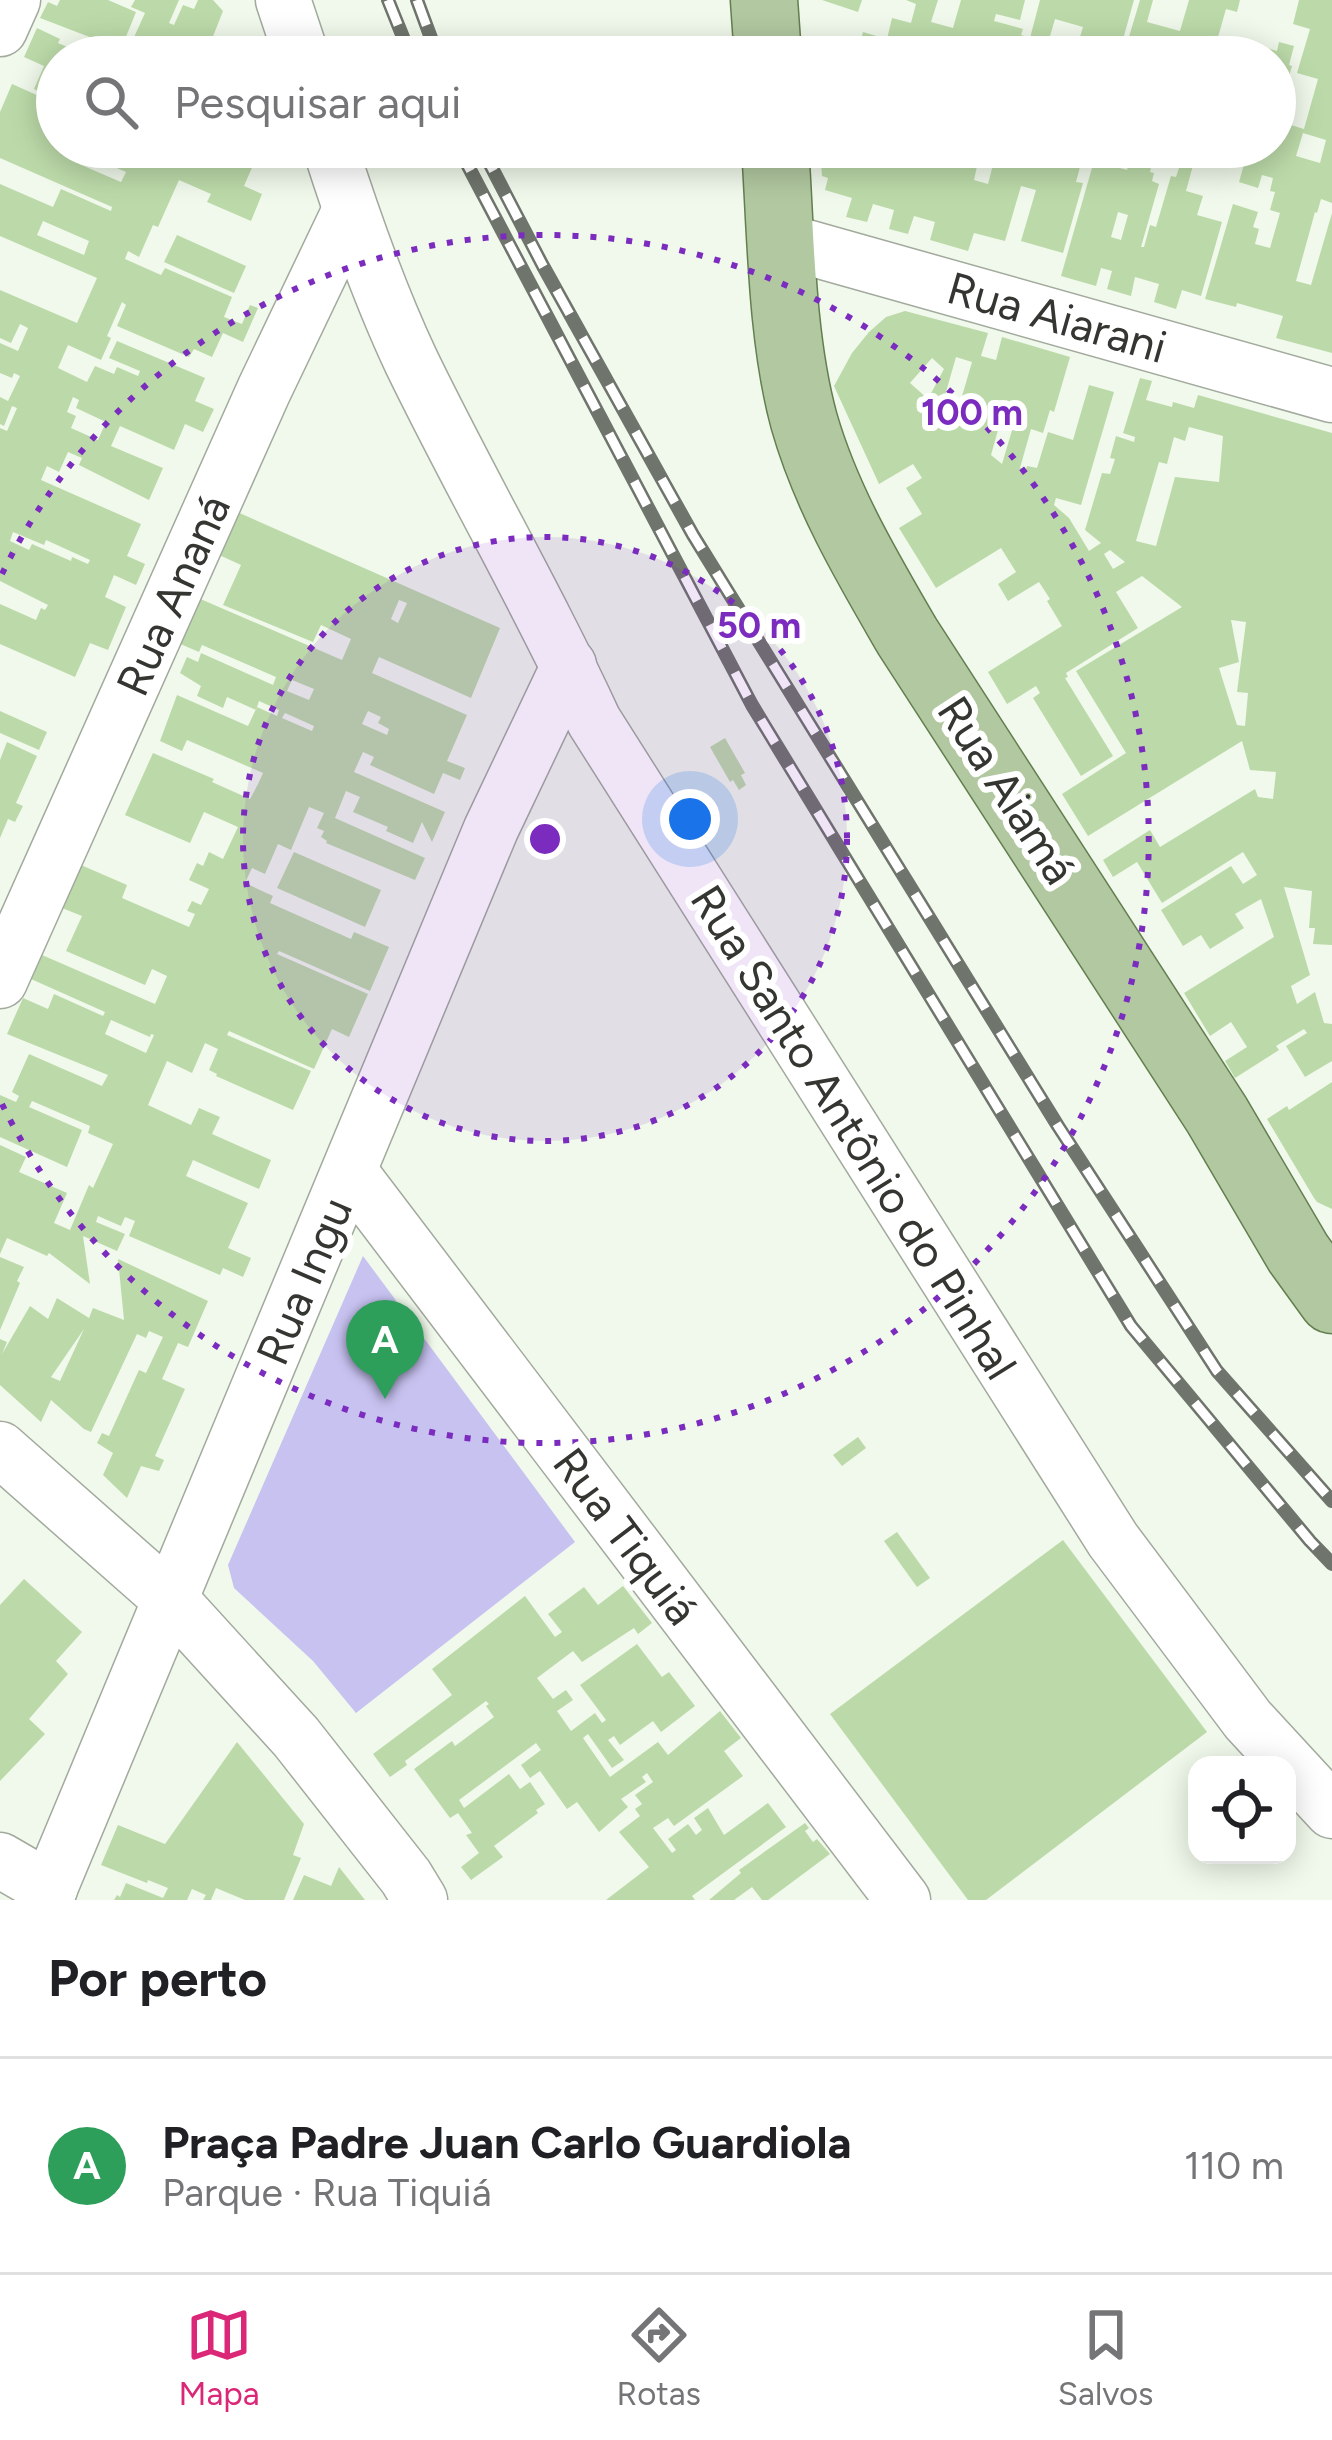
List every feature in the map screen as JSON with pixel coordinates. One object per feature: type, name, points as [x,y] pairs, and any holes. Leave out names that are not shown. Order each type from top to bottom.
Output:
[{"type":"main road","points":[[764,0],[767,36]]},
{"type":"main road","name":"Rua Aiamá","points":[[776,168],[790,344],[804,420],[862,560],[1321,1273]]},
{"type":"street","points":[[0,29],[13,0]]},
{"type":"street","points":[[284,0],[295,36]]},
{"type":"street","name":"Rua Santo Antônio do Pinhal","points":[[337,168],[410,358],[594,721],[1113,1540],[1248,1720],[1332,1810]]},
{"type":"street","name":"Rua Ananá","points":[[0,981],[264,390],[350,210]]},
{"type":"street","name":"Rua Aiarani","points":[[781,240],[1332,395]]},
{"type":"street","name":"Rua Ingu","points":[[47,1894],[491,830],[569,665]]},
{"type":"street","name":"Rua Tiquiá","points":[[350,1172],[903,1900]]},
{"type":"street","points":[[0,1449],[171,1600],[296,1737],[420,1900]]},
{"type":"street","points":[[0,1860],[47,1894]]},
{"type":"shaded area","points":[[363,1256],[575,1542],[356,1713],[313,1661],[234,1588],[228,1565]]},
{"type":"building","points":[[60,0],[108,0],[136,12],[126,36],[87,36],[40,18],[48,2],[57,6]]},
{"type":"building","points":[[135,0],[179,0],[169,23],[174,25],[183,5],[194,9],[198,0],[213,0],[223,11],[213,36],[135,36],[145,13],[131,7]]},
{"type":"building","points":[[822,0],[862,0],[858,12]]},
{"type":"building","points":[[906,0],[938,0],[931,22],[953,28],[961,0],[1025,0],[1020,20],[996,14],[994,21],[1023,29],[1024,36],[888,36],[892,18],[911,23],[916,4]]},
{"type":"building","points":[[1040,0],[1134,0],[1124,36],[1080,36],[1083,27],[1055,19],[1050,36],[1031,36]]},
{"type":"building","points":[[1140,0],[1153,0],[1147,22],[1180,31],[1189,0],[1240,0],[1237,12],[1226,9],[1218,36],[1129,36]]},
{"type":"building","points":[[1299,0],[1332,0],[1332,203],[1321,199],[1315,212],[1296,281],[1311,285],[1332,213],[1332,353],[1276,338],[1283,316],[1205,299],[1233,204],[1258,212],[1255,244],[1270,248],[1280,213],[1270,210],[1273,178],[1262,175],[1258,188],[1239,182],[1243,168],[1296,168],[1296,156],[1296,127],[1304,129],[1318,79],[1297,73],[1310,29],[1293,24]],"holes":[[[1303,133],[1326,140],[1320,163],[1296,156]]]},
{"type":"building","points":[[37,28],[54,36],[36,36],[36,62],[24,57]]},
{"type":"building","points":[[12,84],[36,95],[36,168],[88,168],[121,182],[126,172],[117,168],[252,168],[244,186],[262,194],[251,221],[207,202],[211,194],[179,180],[139,257],[128,251],[125,259],[161,275],[165,268],[232,297],[224,317],[242,324],[250,305],[258,308],[243,342],[223,333],[212,357],[194,349],[189,357],[117,326],[126,305],[122,302],[101,360],[68,345],[58,368],[87,382],[95,366],[114,374],[117,367],[138,376],[140,371],[109,358],[117,341],[205,378],[195,401],[214,409],[203,432],[185,424],[174,450],[120,426],[111,446],[163,468],[149,500],[79,465],[82,458],[68,452],[59,472],[47,466],[41,480],[141,524],[127,556],[145,564],[136,585],[114,575],[105,597],[126,607],[108,650],[90,643],[75,677],[0,644],[0,604],[36,620],[48,605],[0,581],[0,428],[7,431],[17,408],[12,406],[4,426],[0,424],[0,397],[8,401],[20,376],[0,373],[0,343],[18,351],[28,328],[20,324],[11,343],[0,338],[0,290],[77,323],[97,278],[0,236],[0,184],[53,207],[61,189],[111,211],[112,207],[0,158],[0,112]],"holes":[[[43,221],[89,241],[84,255],[37,235]],[[73,397],[79,400],[76,408],[106,422],[98,440],[71,428],[76,416],[67,412]],[[13,532],[44,545],[46,540],[90,560],[88,564],[72,557],[71,561],[32,544],[29,550],[10,541]]]},
{"type":"building","points":[[821,168],[977,168],[974,180],[988,184],[992,168],[1080,168],[1076,182],[1083,183],[1063,253],[1021,241],[1036,190],[1021,186],[1005,241],[974,233],[968,251],[930,240],[935,222],[914,216],[908,234],[889,229],[894,210],[873,204],[867,222],[846,217],[852,198],[825,190],[828,178],[822,176]]},
{"type":"building","points":[[1092,168],[1151,168],[1152,181],[1159,184],[1141,247],[1150,225],[1156,227],[1171,176],[1176,177],[1179,168],[1192,168],[1186,191],[1203,196],[1197,215],[1222,222],[1201,296],[1182,290],[1176,309],[1154,302],[1159,284],[1135,277],[1131,296],[1107,289],[1112,271],[1101,268],[1096,286],[1061,276]],"holes":[[[1118,212],[1128,215],[1121,240],[1111,237]]]},
{"type":"building","points":[[177,235],[246,266],[234,293],[164,262]]},
{"type":"building","points":[[905,311],[988,333],[981,356],[996,360],[1002,337],[1070,357],[1054,412],[1050,410],[1043,433],[1031,429],[1020,468],[1037,468],[1048,432],[1073,440],[1089,385],[1114,392],[1081,505],[1056,498],[1054,505],[1069,518],[1089,551],[1101,543],[1085,530],[1102,473],[1110,474],[1115,459],[1110,458],[1116,436],[1134,442],[1135,437],[1123,433],[1140,378],[1152,381],[1146,400],[1194,408],[1198,395],[1332,433],[1332,945],[1313,944],[1315,928],[1309,928],[1312,891],[1284,887],[1310,975],[1291,986],[1297,1004],[1315,992],[1324,1023],[1332,1024],[1332,1061],[1305,1077],[1286,1046],[1307,1033],[1304,1029],[1235,1078],[1225,1061],[1247,1047],[1231,1022],[1210,1036],[1184,993],[1274,937],[1261,899],[1235,914],[1244,928],[1210,949],[1201,935],[1183,946],[1161,910],[1231,866],[1243,884],[1257,875],[1243,852],[1162,903],[1137,862],[1113,877],[1103,860],[1150,830],[1160,847],[1255,789],[1258,797],[1273,799],[1276,772],[1250,770],[1242,741],[1088,836],[1062,794],[1126,753],[1076,671],[1182,607],[1142,576],[1116,592],[1138,628],[1066,673],[1113,756],[1081,776],[1033,698],[1040,693],[1036,686],[1007,704],[988,672],[1062,626],[1050,599],[1039,582],[1008,601],[998,584],[1016,572],[1001,548],[936,588],[899,528],[922,514],[906,488],[922,478],[913,464],[879,484],[834,386],[852,353],[886,317]],"holes":[[[956,357],[972,362],[960,403],[944,399]],[[932,358],[944,369],[928,399],[910,383]],[[1000,423],[1013,427],[1002,464],[991,455]],[[1189,427],[1223,436],[1219,482],[1175,477],[1156,546],[1136,541],[1159,462],[1167,464],[1174,437],[1185,441]],[[1110,550],[1125,562],[1113,569],[1104,554]],[[1231,620],[1246,622],[1237,692],[1248,693],[1245,726],[1237,725],[1219,668],[1239,662]]]},
{"type":"building","points":[[235,511],[500,628],[471,698],[379,657],[372,673],[467,715],[447,761],[465,768],[460,780],[443,773],[434,794],[370,765],[374,757],[363,752],[354,772],[445,812],[432,842],[422,822],[413,843],[353,812],[360,797],[346,791],[335,818],[425,858],[415,880],[326,843],[321,837],[324,831],[317,828],[324,813],[309,807],[291,850],[278,844],[265,874],[252,868],[245,883],[273,896],[270,903],[351,939],[354,932],[389,947],[370,991],[277,954],[368,994],[349,1037],[332,1029],[314,1069],[229,1031],[227,1035],[311,1071],[293,1110],[216,1076],[209,1070],[218,1049],[205,1043],[192,1073],[167,1061],[148,1105],[191,1125],[199,1108],[220,1117],[212,1134],[271,1160],[259,1189],[193,1160],[186,1176],[248,1203],[228,1248],[251,1258],[243,1277],[223,1268],[220,1275],[129,1236],[135,1221],[125,1217],[121,1226],[98,1216],[96,1222],[125,1234],[117,1251],[83,1236],[90,1284],[49,1253],[7,1238],[0,1254],[0,1145],[26,1157],[19,1172],[67,1193],[54,1223],[70,1230],[113,1144],[88,1133],[90,1126],[32,1101],[29,1107],[82,1130],[67,1167],[0,1137],[0,1095],[16,1102],[19,1096],[12,1092],[29,1054],[102,1086],[108,1075],[7,1034],[23,998],[48,1009],[54,994],[103,1016],[105,1012],[31,979],[42,955],[155,1004],[167,976],[152,969],[145,985],[66,951],[82,916],[62,908],[81,865],[127,885],[122,898],[189,927],[195,914],[187,911],[192,901],[201,905],[209,889],[189,880],[197,863],[203,866],[209,852],[223,859],[238,827],[204,812],[190,843],[125,815],[153,753],[250,799],[263,773],[187,740],[182,751],[160,741],[177,695],[248,726],[256,710],[227,697],[223,708],[197,696],[201,686],[180,673],[187,657],[198,662],[201,653],[273,685],[276,677],[202,645],[199,652],[178,643],[198,598],[342,660],[351,639],[321,625],[313,642],[223,605],[241,565],[217,554]],"holes":[[[399,600],[407,603],[398,623],[391,619]],[[292,680],[314,689],[309,700],[287,691]],[[259,701],[279,710],[277,716],[257,707]],[[368,711],[381,717],[378,723],[389,729],[387,735],[362,724]],[[285,713],[314,726],[312,731],[282,718]],[[111,1020],[154,1035],[146,1053],[105,1034]]]},
{"type":"building","points":[[0,711],[47,732],[39,750],[0,733]]},
{"type":"building","points":[[725,738],[745,773],[741,775],[746,785],[739,790],[710,747]]},
{"type":"building","points":[[7,742],[37,756],[16,803],[23,806],[15,822],[8,819],[0,838],[0,760]]},
{"type":"building","points":[[294,852],[381,890],[365,927],[277,888]]},
{"type":"building","points":[[1332,1082],[1332,1209],[1314,1198],[1267,1119]]},
{"type":"building","points":[[0,1257],[24,1267],[0,1330]]},
{"type":"building","points":[[118,1259],[208,1301],[188,1347],[178,1343],[162,1379],[185,1389],[155,1456],[164,1460],[159,1471],[141,1466],[127,1498],[103,1475],[113,1453],[97,1443],[102,1433],[109,1436],[139,1370],[146,1373],[163,1337],[149,1331],[146,1338],[137,1334],[91,1432],[51,1400],[41,1422],[0,1385],[0,1339],[7,1342],[2,1354],[30,1306],[48,1319],[57,1298],[89,1318],[93,1308],[124,1320]],"holes":[[[84,1329],[60,1381],[51,1377]]]},
{"type":"building","points":[[858,1437],[866,1448],[842,1466],[833,1455]]},
{"type":"building","points":[[897,1532],[930,1578],[917,1587],[884,1541]]},
{"type":"building","points":[[1063,1540],[1207,1732],[986,1900],[968,1900],[830,1714]]},
{"type":"building","points":[[24,1579],[82,1632],[56,1661],[68,1674],[29,1719],[45,1734],[0,1781],[0,1605]]},
{"type":"building","points":[[623,1586],[652,1623],[638,1634],[634,1628],[582,1662],[573,1651],[537,1678],[553,1699],[566,1690],[573,1700],[557,1711],[571,1731],[595,1713],[602,1723],[606,1720],[580,1685],[637,1644],[662,1677],[669,1672],[695,1706],[661,1732],[653,1721],[620,1745],[614,1736],[608,1740],[624,1760],[612,1768],[588,1734],[583,1738],[610,1777],[658,1742],[668,1755],[720,1711],[741,1738],[724,1751],[743,1776],[674,1826],[668,1818],[653,1828],[672,1853],[676,1850],[668,1839],[688,1824],[696,1835],[702,1830],[694,1818],[708,1808],[724,1835],[768,1803],[786,1827],[692,1896],[695,1900],[606,1900],[649,1867],[619,1832],[640,1816],[635,1809],[642,1804],[635,1795],[653,1782],[647,1773],[642,1777],[646,1782],[621,1799],[628,1807],[599,1832],[577,1802],[567,1809],[540,1771],[530,1778],[521,1765],[541,1750],[536,1743],[459,1800],[464,1808],[509,1774],[520,1789],[530,1782],[545,1804],[494,1846],[503,1857],[471,1880],[461,1867],[479,1853],[466,1835],[472,1833],[458,1813],[450,1818],[414,1769],[494,1717],[489,1704],[486,1701],[390,1777],[373,1754],[452,1695],[432,1669],[525,1596],[555,1637],[562,1632],[548,1614],[584,1587],[598,1605]]},
{"type":"building","points":[[237,1742],[304,1824],[293,1855],[301,1858],[284,1900],[245,1900],[216,1888],[211,1900],[203,1900],[206,1895],[192,1889],[187,1900],[114,1900],[126,1883],[163,1898],[168,1888],[101,1865],[118,1825],[165,1844]]},
{"type":"building","points":[[805,1823],[813,1842],[817,1839],[830,1854],[768,1900],[762,1900],[752,1887],[734,1900],[709,1900],[739,1870]]},
{"type":"building","points":[[339,1867],[365,1900],[293,1900],[304,1875],[331,1886]]},
{"type":"railway","points":[[388,0],[403,36]]},
{"type":"railway","points":[[417,0],[430,36]]},
{"type":"railway","points":[[469,168],[752,705],[1131,1326],[1332,1564]]},
{"type":"railway","points":[[492,168],[693,535],[1058,1126],[1217,1371],[1332,1501]]},
{"type":"place","name":"Praça Padre Juan Carlo Guardiola","points":[[385,1399]]}]
